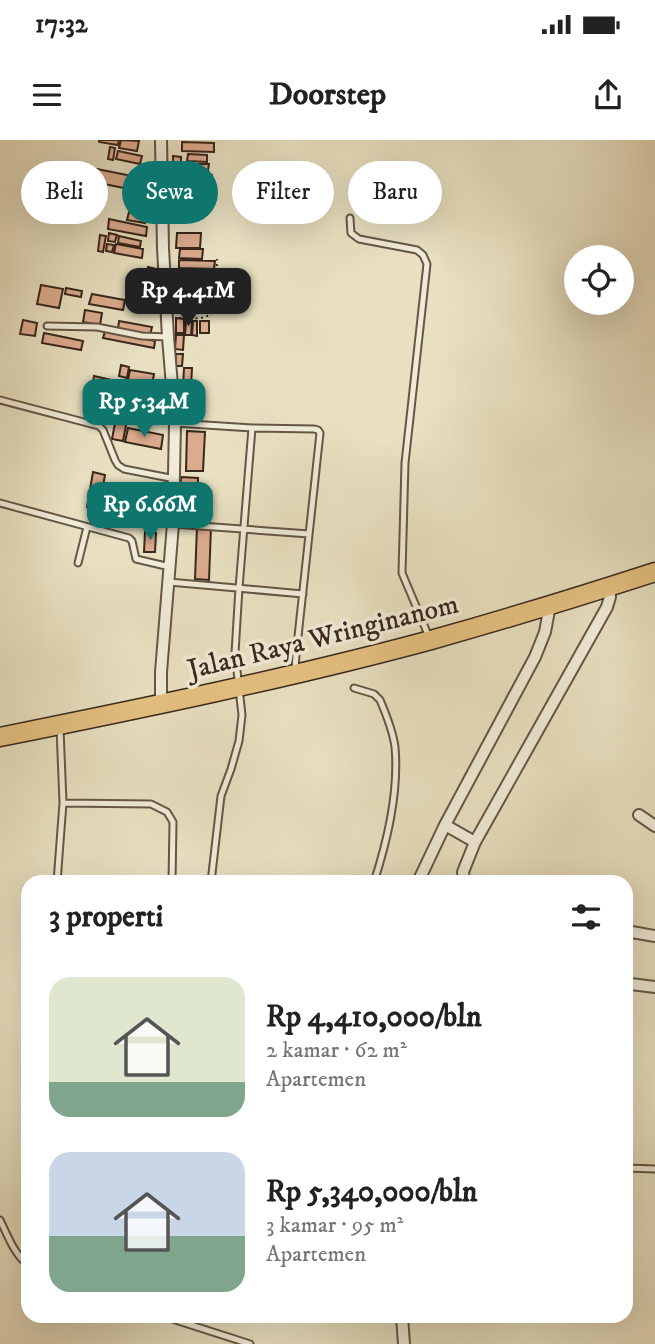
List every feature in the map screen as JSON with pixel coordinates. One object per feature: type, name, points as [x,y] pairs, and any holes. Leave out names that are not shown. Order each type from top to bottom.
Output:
[{"type":"main road","name":"Jalan Raya Wringinanom","points":[[0,737],[60,725],[161,694],[238,686],[295,664],[550,605],[655,572]]},
{"type":"street","points":[[161,140],[166,317],[175,423],[173,524],[161,694]]},
{"type":"street","points":[[463,875],[475,842],[607,607],[609,587]]},
{"type":"street","points":[[421,875],[445,825],[535,657],[545,632],[550,605]]},
{"type":"street","points":[[639,815],[655,826]]},
{"type":"street","points":[[445,825],[475,842]]},
{"type":"street","points":[[633,932],[655,936]]},
{"type":"street","points":[[633,984],[655,987]]},
{"type":"street","points":[[402,1323],[404,1344]]},
{"type":"lane","points":[[350,224],[351,233],[359,239],[416,250],[423,255],[427,264],[405,463],[402,573],[428,632]]},
{"type":"lane","points":[[47,326],[97,327],[142,336],[167,337]]},
{"type":"lane","points":[[0,400],[99,426],[118,466],[175,480]]},
{"type":"lane","points":[[175,423],[314,429],[320,433],[295,664]]},
{"type":"lane","points":[[212,875],[221,796],[239,741],[242,715],[235,653],[252,428]]},
{"type":"lane","points":[[0,503],[129,538],[136,559],[170,567]]},
{"type":"lane","points":[[173,524],[309,534]]},
{"type":"lane","points":[[78,563],[87,527]]},
{"type":"lane","points":[[169,582],[303,594]]},
{"type":"lane","points":[[354,688],[374,694],[380,700],[395,745],[395,794],[376,875]]},
{"type":"lane","points":[[58,875],[63,803],[60,725]]},
{"type":"lane","points":[[63,803],[150,804],[167,812],[173,822],[172,875]]},
{"type":"lane","points":[[633,1168],[655,1169]]},
{"type":"lane","points":[[0,1220],[21,1261]]},
{"type":"lane","points":[[185,1323],[250,1344]]},
{"type":"path","points":[[166,317],[210,316],[215,310],[217,259]]},
{"type":"building","points":[[99,140],[119,140],[118,145]]},
{"type":"building","points":[[121,140],[139,141],[137,151],[119,148]]},
{"type":"building","points":[[182,142],[214,143],[214,152],[182,151]]},
{"type":"building","points":[[110,147],[115,148],[113,160],[108,159]]},
{"type":"building","points":[[118,151],[142,156],[141,161],[116,159]]},
{"type":"building","points":[[188,154],[207,155],[207,161],[187,161]]},
{"type":"building","points":[[173,156],[181,157],[181,161],[173,161]]},
{"type":"building","points":[[108,171],[122,174],[122,188],[108,185]]},
{"type":"building","points":[[109,219],[122,222],[122,224],[147,227],[146,236],[108,229]]},
{"type":"building","points":[[109,233],[117,235],[115,242],[108,241]]},
{"type":"building","points":[[177,233],[201,233],[200,248],[176,248]]},
{"type":"building","points":[[100,235],[106,236],[103,252],[98,251]]},
{"type":"building","points":[[119,236],[141,241],[140,247],[118,243]]},
{"type":"building","points":[[107,244],[114,245],[112,252],[106,251]]},
{"type":"building","points":[[116,244],[143,249],[142,258],[114,253]]},
{"type":"building","points":[[180,249],[203,249],[202,259],[179,258]]},
{"type":"building","points":[[179,260],[215,261],[214,269],[179,268]]},
{"type":"building","points":[[148,267],[156,269],[154,276],[146,275]]},
{"type":"building","points":[[178,273],[205,274],[205,285],[177,284]]},
{"type":"building","points":[[41,285],[63,289],[59,308],[37,304]]},
{"type":"building","points":[[180,286],[199,286],[199,295],[180,294]]},
{"type":"building","points":[[66,288],[82,291],[81,297],[65,294]]},
{"type":"building","points":[[92,294],[125,300],[123,310],[89,304]]},
{"type":"building","points":[[181,302],[206,302],[206,309],[180,308]]},
{"type":"building","points":[[85,310],[102,313],[100,325],[83,322]]},
{"type":"building","points":[[176,318],[184,319],[184,333],[176,333]]},
{"type":"building","points":[[23,320],[37,323],[35,336],[20,334]]},
{"type":"building","points":[[119,321],[152,327],[150,335],[118,329]]},
{"type":"building","points":[[193,321],[197,321],[197,336],[192,335]]},
{"type":"building","points":[[200,321],[209,321],[209,333],[200,333]]},
{"type":"building","points":[[186,322],[192,322],[191,335],[185,335]]},
{"type":"building","points":[[105,331],[155,341],[154,348],[103,338]]},
{"type":"building","points":[[44,333],[83,341],[81,350],[42,343]]},
{"type":"building","points":[[176,335],[184,335],[183,350],[175,349]]},
{"type":"building","points":[[176,354],[183,354],[182,366],[175,366]]},
{"type":"building","points":[[121,365],[129,367],[127,378],[119,376]]},
{"type":"building","points":[[184,368],[192,368],[191,387],[183,387]]},
{"type":"building","points":[[130,370],[154,374],[152,384],[128,380]]},
{"type":"building","points":[[94,376],[116,381],[115,387],[93,383]]},
{"type":"building","points":[[92,384],[122,389],[120,395],[90,389]]},
{"type":"building","points":[[124,387],[134,389],[133,396],[122,394]]},
{"type":"building","points":[[87,390],[113,395],[112,401],[86,396]]},
{"type":"building","points":[[135,391],[154,394],[153,400],[134,396]]},
{"type":"building","points":[[181,391],[188,391],[187,415],[180,415]]},
{"type":"building","points":[[122,396],[136,399],[133,411],[119,409]]},
{"type":"building","points":[[139,399],[155,402],[153,413],[138,410]]},
{"type":"building","points":[[116,418],[127,420],[123,441],[112,439]]},
{"type":"building","points":[[128,428],[163,435],[161,449],[125,442]]},
{"type":"building","points":[[187,431],[205,432],[203,471],[186,471]]},
{"type":"building","points":[[93,472],[105,475],[99,509],[87,507]]},
{"type":"building","points":[[181,477],[198,478],[197,507],[179,507]]},
{"type":"building","points":[[188,510],[208,510],[207,521],[187,521]]},
{"type":"building","points":[[197,527],[211,527],[209,580],[195,579]]},
{"type":"building","points":[[145,532],[156,533],[155,552],[144,552]]}]
